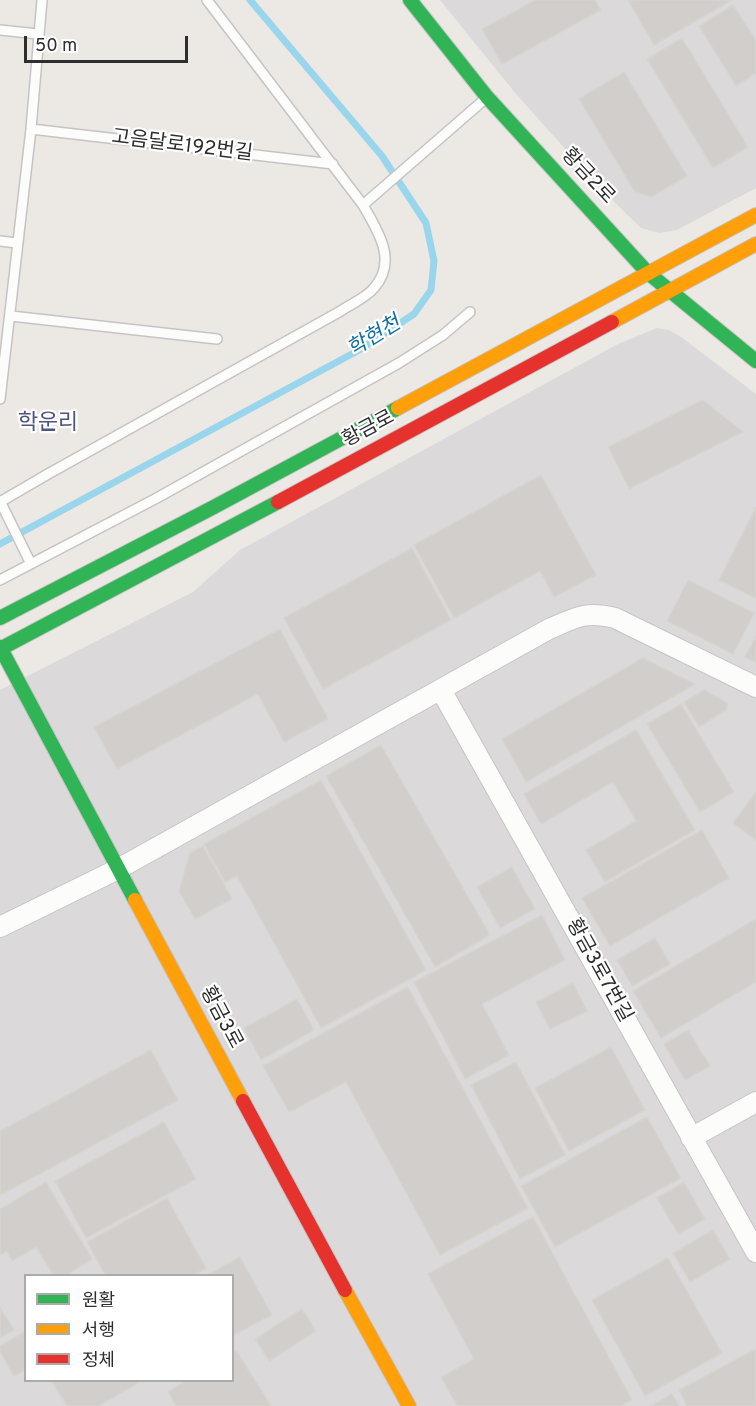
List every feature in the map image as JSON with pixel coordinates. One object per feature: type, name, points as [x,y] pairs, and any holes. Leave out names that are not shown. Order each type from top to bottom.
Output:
[{"type":"street","name":"황금2로","points":[[410,0],[487,97],[647,272],[756,361]]},
{"type":"street","name":"황금로","points":[[0,618],[212,508],[756,215]]},
{"type":"street","name":"황금로","points":[[0,648],[219,534],[756,244]]},
{"type":"street","points":[[0,927],[118,869],[549,629],[576,617],[595,614],[615,618],[756,687]]},
{"type":"street","name":"황금3로","points":[[0,648],[408,1406]]},
{"type":"street","name":"황금3로7번길","points":[[441,690],[756,1252]]},
{"type":"street","points":[[691,1137],[756,1102]]},
{"type":"lane","points":[[0,399],[31,129],[42,0]]},
{"type":"lane","points":[[31,564],[0,502],[339,312],[374,289],[383,273],[387,255],[378,230],[363,205],[207,0]]},
{"type":"lane","points":[[0,30],[38,34]]},
{"type":"lane","points":[[363,205],[487,97]]},
{"type":"lane","name":"고음달로192번길","points":[[31,129],[333,165]]},
{"type":"lane","points":[[0,241],[17,243]]},
{"type":"lane","points":[[0,580],[155,499],[399,363],[443,335],[470,312]]},
{"type":"lane","points":[[11,316],[217,339]]},
{"type":"shaded area","points":[[440,0],[756,0],[756,188],[677,230],[660,233],[641,228],[603,191],[516,94]]},
{"type":"shaded area","points":[[657,328],[669,330],[681,337],[756,394],[756,1406],[0,1406],[0,690],[193,592],[240,550],[618,344]]},
{"type":"building","points":[[535,0],[595,0],[601,10],[502,64],[482,29]]},
{"type":"building","points":[[628,0],[732,0],[654,45]]},
{"type":"building","points":[[733,5],[756,40],[756,73],[736,86],[699,26]]},
{"type":"building","points":[[682,38],[748,147],[713,168],[647,59]]},
{"type":"building","points":[[624,72],[687,176],[651,197],[635,192],[579,99]]},
{"type":"building","points":[[703,400],[743,432],[629,489],[608,447]]},
{"type":"building","points":[[541,475],[596,575],[554,597],[540,571],[454,618],[414,545]]},
{"type":"building","points":[[756,507],[756,598],[719,580]]},
{"type":"building","points":[[412,548],[451,620],[323,689],[284,618]]},
{"type":"building","points":[[688,580],[754,613],[733,654],[667,621]]},
{"type":"building","points":[[280,629],[328,719],[284,742],[258,694],[117,769],[94,727]]},
{"type":"building","points":[[756,636],[756,662],[745,657]]},
{"type":"building","points":[[643,658],[695,684],[526,782],[502,739]]},
{"type":"building","points":[[704,690],[728,703],[726,710],[699,727],[684,702]]},
{"type":"building","points":[[681,704],[734,792],[700,812],[647,724]]},
{"type":"building","points":[[636,730],[695,830],[605,882],[586,850],[636,821],[613,782],[541,824],[524,794]]},
{"type":"building","points":[[381,745],[490,935],[435,967],[326,776]]},
{"type":"building","points":[[321,780],[426,970],[321,1028],[237,876],[225,882],[204,844]]},
{"type":"building","points":[[756,792],[756,840],[733,823]]},
{"type":"building","points":[[702,830],[729,878],[610,946],[582,898]]},
{"type":"building","points":[[203,846],[232,899],[195,919],[179,891],[190,853]]},
{"type":"building","points":[[512,867],[535,909],[500,928],[477,887]]},
{"type":"building","points":[[542,915],[565,960],[482,1004],[509,1055],[465,1079],[414,982]]},
{"type":"building","points":[[756,919],[756,982],[661,1038],[633,991]]},
{"type":"building","points":[[655,938],[670,964],[632,986],[617,960]]},
{"type":"building","points":[[573,983],[587,1011],[550,1029],[536,1002]]},
{"type":"building","points":[[408,987],[528,1208],[440,1255],[346,1082],[289,1112],[263,1066]]},
{"type":"building","points":[[297,999],[314,1030],[261,1060],[244,1028]]},
{"type":"building","points":[[688,1030],[710,1066],[685,1080],[664,1044]]},
{"type":"building","points":[[611,1047],[645,1110],[569,1151],[535,1088]]},
{"type":"building","points":[[151,1050],[178,1100],[0,1195],[0,1131]]},
{"type":"building","points":[[516,1062],[565,1155],[520,1179],[471,1085]]},
{"type":"building","points":[[647,1117],[681,1178],[555,1247],[521,1186]]},
{"type":"building","points":[[164,1122],[196,1179],[86,1238],[55,1181]]},
{"type":"building","points":[[46,1182],[92,1259],[68,1274],[53,1274],[36,1247],[12,1261],[7,1251],[0,1255],[0,1209]]},
{"type":"building","points":[[684,1182],[705,1219],[678,1234],[657,1198]]},
{"type":"building","points":[[167,1198],[206,1268],[196,1274],[105,1274],[87,1242]]},
{"type":"building","points":[[533,1217],[632,1400],[620,1406],[457,1406],[441,1377],[474,1359],[428,1274]]},
{"type":"building","points":[[713,1230],[730,1259],[690,1282],[673,1253]]},
{"type":"building","points":[[240,1257],[272,1315],[234,1335],[234,1274],[210,1274]]},
{"type":"building","points":[[668,1258],[722,1353],[645,1396],[592,1300]]},
{"type":"building","points":[[0,1307],[14,1330],[0,1338]]},
{"type":"building","points":[[302,1309],[316,1331],[269,1361],[255,1339]]},
{"type":"building","points":[[24,1332],[24,1370],[14,1376],[0,1352],[0,1346]]},
{"type":"building","points":[[756,1349],[756,1406],[687,1406],[679,1390]]},
{"type":"building","points":[[236,1350],[271,1406],[176,1406],[168,1392],[184,1382],[234,1382],[234,1352]]},
{"type":"building","points":[[52,1382],[140,1382],[99,1406],[67,1406]]},
{"type":"building","points":[[672,1394],[679,1406],[650,1406]]},
{"type":"waterway","name":"학현천","points":[[0,544],[361,349],[414,314],[431,290],[434,261],[426,223],[382,156],[250,0]]},
{"type":"traffic: fast","points":[[410,0],[487,97],[647,272],[756,361]]},
{"type":"traffic: fast","points":[[0,618],[398,408]]},
{"type":"traffic: fast","points":[[0,649],[278,502]]},
{"type":"traffic: fast","points":[[0,647],[135,900]]},
{"type":"traffic: slow","points":[[398,408],[756,215]]},
{"type":"traffic: slow","points":[[612,322],[756,244]]},
{"type":"traffic: slow","points":[[135,900],[243,1101]]},
{"type":"traffic: slow","points":[[345,1290],[409,1406]]},
{"type":"traffic: jam","points":[[278,502],[612,322]]},
{"type":"traffic: jam","points":[[243,1101],[345,1290]]},
{"type":"district","name":"학운리","points":[[48,425]]}]
